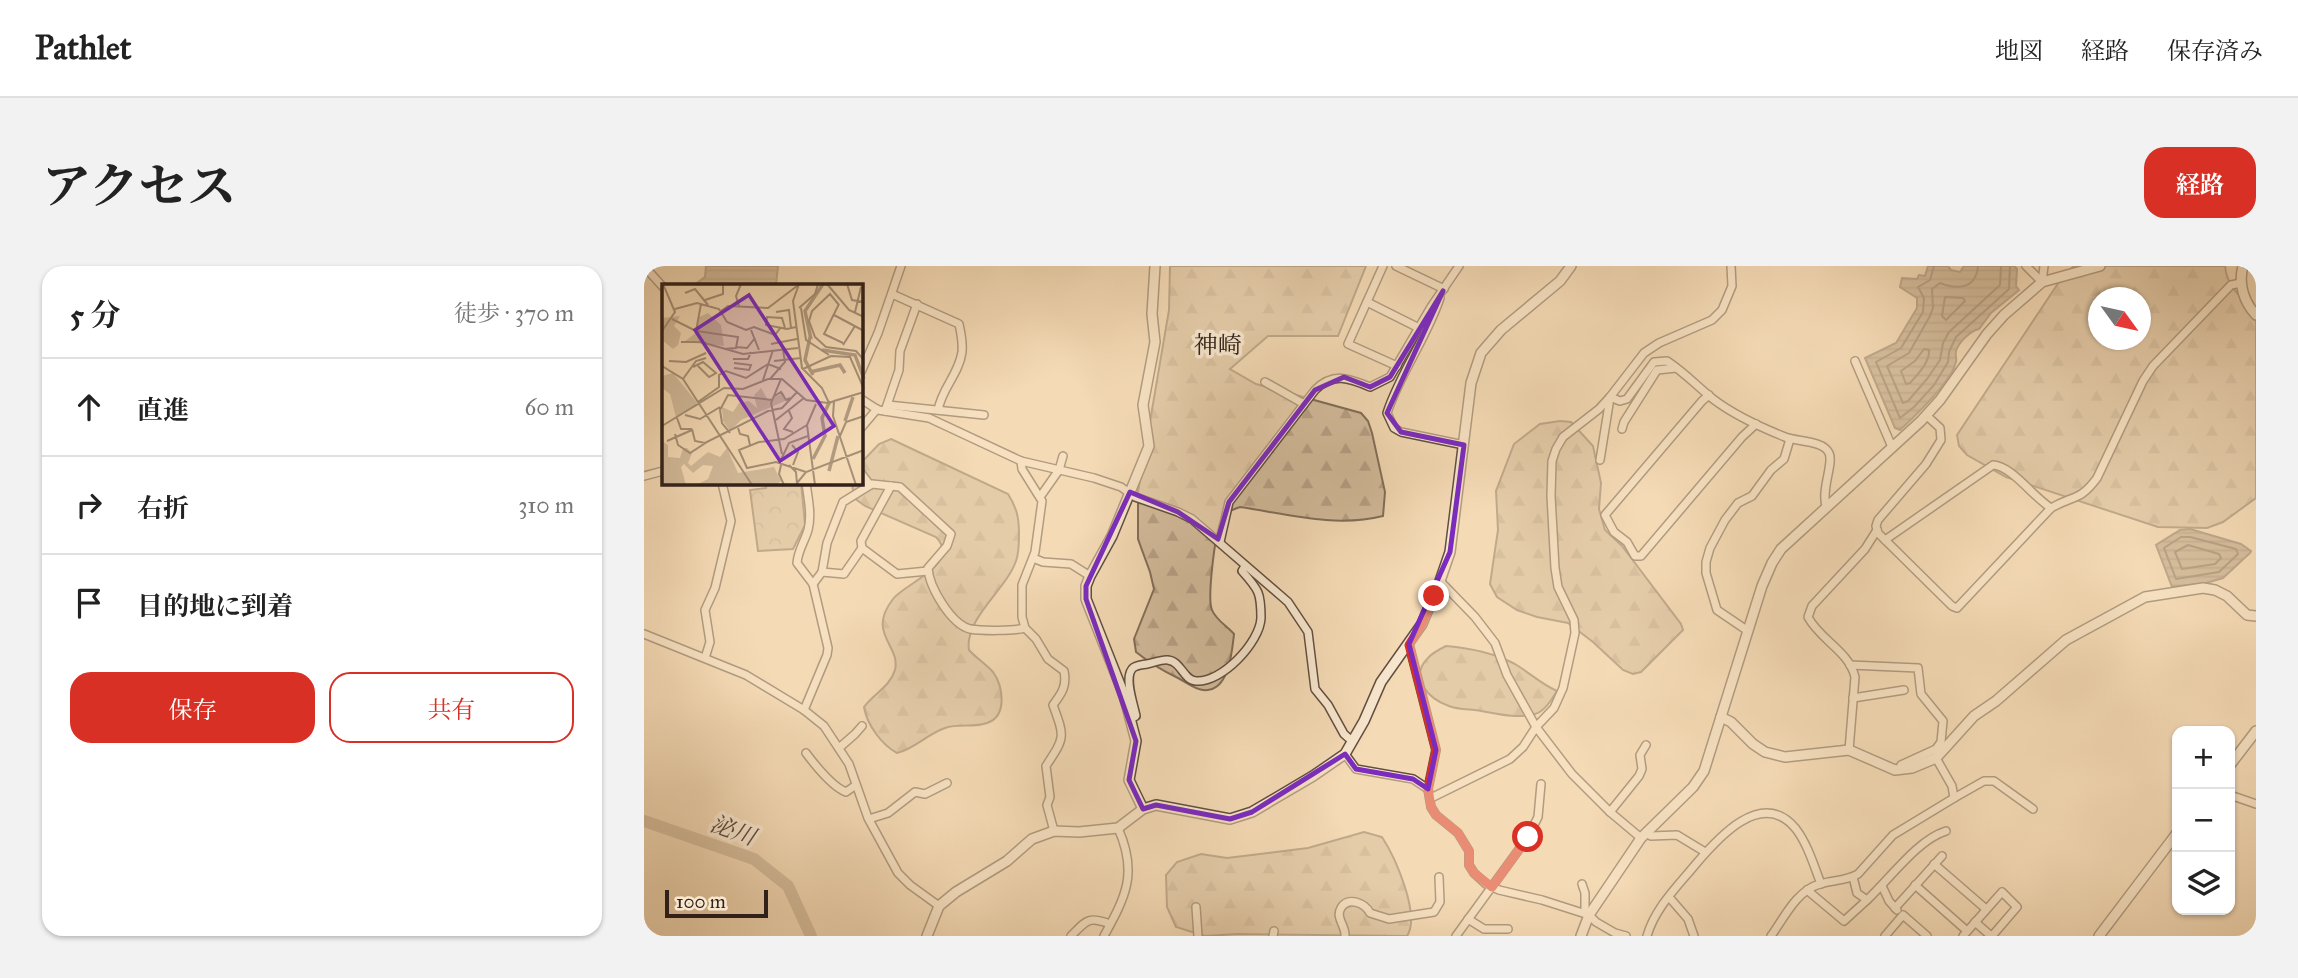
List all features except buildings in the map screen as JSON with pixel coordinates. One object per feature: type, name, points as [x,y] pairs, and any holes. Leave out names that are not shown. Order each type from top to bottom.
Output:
[{"type":"street","points":[[644,266],[662,286]]},
{"type":"street","points":[[863,367],[901,266]]},
{"type":"street","points":[[1143,809],[1129,780],[1136,741],[1115,670],[1086,599],[1086,586],[1112,536],[1149,446],[1143,405],[1155,342],[1152,314],[1155,266]]},
{"type":"street","points":[[1383,266],[1348,344],[1397,366]]},
{"type":"street","points":[[1396,266],[1443,290]]},
{"type":"street","points":[[1220,542],[1229,502],[1304,404],[1323,383],[1344,377],[1370,387],[1390,377],[1459,266]]},
{"type":"street","points":[[927,936],[939,906],[956,892],[1007,861],[1032,839],[1054,831],[1079,832],[1118,828],[1143,809],[1156,804],[1230,819],[1252,812],[1345,754],[1381,682],[1422,624],[1440,582],[1450,552],[1471,383],[1482,353],[1501,330],[1560,281],[1571,266]]},
{"type":"street","points":[[1429,794],[1510,759],[1554,708],[1563,688],[1576,633],[1574,620],[1558,587],[1556,576],[1551,496],[1552,461],[1563,437],[1599,409],[1644,353],[1658,343],[1712,320],[1723,310],[1732,286],[1731,266]]},
{"type":"street","points":[[2026,266],[2042,282]]},
{"type":"street","points":[[2042,282],[2044,266]]},
{"type":"street","points":[[1581,936],[1587,914],[1644,835],[1693,787],[1704,771],[1748,631],[1772,563],[1781,549],[1926,415],[2004,315],[2042,282],[2100,266]]},
{"type":"street","points":[[2243,266],[2241,283],[2249,308],[2256,316]]},
{"type":"street","points":[[1877,530],[1957,608],[2051,508],[2081,496],[2088,490],[2097,478],[2143,381],[2153,366],[2231,285],[2241,283]]},
{"type":"street","points":[[1443,290],[1387,414],[1394,428],[1401,432],[1464,445]]},
{"type":"street","points":[[892,294],[959,324],[962,352],[957,369],[940,396],[938,410]]},
{"type":"street","points":[[1367,302],[1419,328]]},
{"type":"street","points":[[863,426],[883,409],[899,370],[900,351],[917,304]]},
{"type":"street","points":[[1610,397],[1620,401],[1627,399],[1654,362],[1667,361],[1709,395],[1756,424],[1790,439],[1823,446],[1829,452],[1830,460],[1824,498],[1826,506]]},
{"type":"street","points":[[1855,361],[1892,447]]},
{"type":"street","points":[[1622,429],[1657,370],[1676,368]]},
{"type":"street","points":[[1265,382],[1304,404]]},
{"type":"street","points":[[1709,395],[1605,515],[1614,532],[1627,542],[1635,556],[1641,556],[1756,424]]},
{"type":"street","points":[[1600,460],[1610,397]]},
{"type":"street","points":[[863,400],[883,409],[929,418],[1021,461],[1094,478],[1192,519],[1288,601],[1308,632],[1315,689],[1328,705],[1344,734],[1352,741]]},
{"type":"street","points":[[883,409],[938,410],[984,415]]},
{"type":"street","points":[[1849,750],[1855,677],[1850,664],[1814,629],[1808,617],[1812,606],[1865,549],[1877,530],[1878,520],[1922,470],[1941,440],[1940,428],[1926,415]]},
{"type":"street","points":[[1748,631],[1717,610],[1706,573],[1706,562],[1710,548],[1725,520],[1738,503],[1752,496],[1771,470],[1784,459],[1790,439]]},
{"type":"street","points":[[1054,831],[1047,805],[1050,797],[1045,774],[1046,766],[1063,736],[1054,705],[1065,689],[1066,682],[1064,671],[1048,659],[1036,639],[1025,628],[1022,617],[1022,585],[1033,558],[1040,497],[1059,470],[1063,456]]},
{"type":"street","points":[[1021,461],[1022,469],[1040,497]]},
{"type":"street","points":[[1885,540],[1993,465],[2005,467],[2051,508]]},
{"type":"street","points":[[644,476],[662,471]]},
{"type":"street","points":[[863,476],[870,485]]},
{"type":"street","points":[[705,657],[710,642],[705,610],[718,577],[731,521],[722,485]]},
{"type":"street","points":[[804,710],[828,648],[813,584],[797,562],[810,519],[806,485]]},
{"type":"street","points":[[813,584],[822,572],[827,543],[843,502],[870,485],[900,487],[951,534],[947,546],[929,571],[934,594],[969,629],[1025,628]]},
{"type":"street","points":[[891,486],[860,541],[862,548],[897,574],[929,571]]},
{"type":"street","points":[[822,572],[844,574],[862,548]]},
{"type":"street","points":[[1033,558],[1043,562],[1071,564],[1090,576]]},
{"type":"street","points":[[1130,719],[1136,716],[1129,678],[1135,667],[1168,660],[1180,666],[1189,679],[1196,681],[1206,680],[1233,667],[1261,625],[1261,594],[1242,571],[1245,565]]},
{"type":"street","points":[[1440,582],[1475,617],[1495,643],[1507,675],[1536,727],[1572,774],[1610,812],[1644,835],[1678,835],[1705,852]]},
{"type":"street","points":[[1721,717],[1731,722],[1765,752],[1785,757],[1849,750],[1878,764],[1899,770],[1912,768],[1936,758],[1974,716],[1996,701],[2066,640],[2146,597],[2203,588],[2215,590],[2227,596],[2248,615],[2256,616]]},
{"type":"street","points":[[644,634],[746,675],[804,710],[829,732],[849,764],[869,819],[898,873],[939,906]]},
{"type":"street","points":[[1409,645],[1436,750],[1429,794],[1431,807],[1436,815],[1454,828],[1469,851],[1469,865],[1474,873],[1492,887],[1587,914],[1605,928],[1626,936]]},
{"type":"street","points":[[1850,664],[1918,668],[1921,694],[1942,720],[1941,742],[1936,749],[1901,765],[1899,770]]},
{"type":"street","points":[[1853,698],[1905,690]]},
{"type":"street","points":[[839,748],[862,726]]},
{"type":"street","points":[[2235,758],[2256,731]]},
{"type":"street","points":[[1610,812],[1639,776],[1642,769],[1640,755],[1646,745]]},
{"type":"street","points":[[806,753],[818,769],[840,789],[846,792],[856,785]]},
{"type":"street","points":[[1345,754],[1356,769],[1413,779],[1429,794]]},
{"type":"street","points":[[1936,758],[1952,786],[1954,798]]},
{"type":"street","points":[[1771,936],[1802,893],[1821,884],[1853,877],[1893,835],[1984,780],[1994,781],[2033,809]]},
{"type":"street","points":[[869,819],[888,813],[915,792],[925,794],[947,783]]},
{"type":"street","points":[[1456,936],[1528,837],[1538,817],[1541,784]]},
{"type":"street","points":[[2235,797],[2256,804]]},
{"type":"street","points":[[1647,936],[1652,919],[1705,852],[1727,830],[1743,820],[1766,814],[1780,817],[1795,828],[1803,839],[1821,884]]},
{"type":"street","points":[[1104,936],[1125,895],[1128,878],[1127,858],[1118,828]]},
{"type":"street","points":[[1807,890],[1844,921],[1922,845],[1936,834],[1946,831]]},
{"type":"street","points":[[2099,936],[2172,840]]},
{"type":"street","points":[[1895,908],[1942,856]]},
{"type":"street","points":[[1934,864],[1986,909]]},
{"type":"street","points":[[1345,936],[1344,926],[1339,918],[1339,910],[1343,905],[1359,902],[1366,906],[1370,913],[1389,919],[1434,912],[1440,902],[1439,877]]},
{"type":"street","points":[[1853,877],[1857,892],[1867,900]]},
{"type":"street","points":[[1582,884],[1587,914]]},
{"type":"street","points":[[1915,885],[1965,934],[1975,922],[1986,909],[2002,892],[2017,906],[1991,936],[1975,922]]},
{"type":"street","points":[[1882,886],[1895,908],[1927,936]]},
{"type":"street","points":[[1669,897],[1688,919],[1694,936]]},
{"type":"street","points":[[1196,907],[1198,936]]},
{"type":"street","points":[[1885,936],[1903,915]]},
{"type":"street","points":[[1071,936],[1086,920],[1095,918],[1110,924]]},
{"type":"street","points":[[1468,919],[1484,929],[1508,929]]},
{"type":"highlighted area","points":[[1443,291],[1387,413],[1401,432],[1464,445],[1450,552],[1409,644],[1436,750],[1428,789],[1413,779],[1356,769],[1345,754],[1252,812],[1230,819],[1156,805],[1143,809],[1129,780],[1136,741],[1086,599],[1086,586],[1130,492],[1178,512],[1218,539],[1229,502],[1315,390],[1344,377],[1370,387],[1390,377]]},
{"type":"green space","points":[[1170,266],[1366,266],[1338,336],[1268,336],[1230,369],[1256,384],[1361,413],[1368,421],[1372,433],[1385,492],[1383,516],[1365,519],[1311,519],[1240,507],[1226,514],[1219,526],[1214,550],[1211,603],[1216,617],[1234,634],[1233,642],[1224,678],[1212,689],[1203,690],[1161,669],[1136,652],[1134,639],[1154,589],[1138,539],[1138,492],[1169,310]]},
{"type":"green space","points":[[2074,266],[2225,266],[2231,286],[2256,310],[2256,498],[2223,522],[2207,528],[2158,527],[2006,477],[1967,455],[1959,446],[1957,435],[2063,276]]},
{"type":"green space","points":[[1571,422],[1593,446],[1601,483],[1599,509],[1605,530],[1622,546],[1683,630],[1641,672],[1633,674],[1623,670],[1568,623],[1517,610],[1497,597],[1490,584],[1498,530],[1496,491],[1514,444],[1540,424]]},
{"type":"green space","points":[[891,439],[1008,494],[1018,518],[1019,528],[1019,548],[1011,572],[979,616],[969,638],[969,650],[993,672],[999,685],[1002,700],[998,714],[987,723],[945,728],[897,753],[876,734],[864,707],[885,686],[895,670],[896,661],[883,630],[886,611],[899,593],[937,564],[942,556],[942,547],[936,537],[865,506],[854,498],[852,485],[863,485],[863,461],[879,444]]},
{"type":"green space","points":[[767,485],[801,485],[805,525],[793,549],[758,551],[750,490],[766,488]]},
{"type":"green space","points":[[1446,646],[1482,652],[1507,660],[1557,691],[1542,710],[1522,716],[1449,706],[1428,693],[1420,673],[1430,656]]},
{"type":"green space","points":[[1364,832],[1382,837],[1405,886],[1411,914],[1407,936],[1205,936],[1176,927],[1167,907],[1166,875],[1177,862],[1201,854],[1227,858],[1308,848]]},
{"type":"water","points":[[706,266],[778,266],[776,284],[695,284],[705,277]]},
{"type":"water","points":[[1928,266],[1948,266],[1951,270],[1960,272],[1964,266],[2014,266],[2017,269],[2016,286],[2019,290],[1991,313],[1979,329],[1962,341],[1956,351],[1956,362],[1948,379],[1900,430],[1895,428],[1865,358],[1896,343],[1917,308],[1917,298],[1900,287],[1902,278],[1917,279],[1919,275],[1925,276]]},
{"type":"water","points":[[2190,529],[2241,544],[2251,551],[2223,578],[2172,587],[2156,545],[2180,530]]},
{"type":"waterway","name":"泌川","points":[[644,821],[754,859],[788,886],[811,936]]},
{"type":"district","name":"神崎","points":[[1218,345]]},
{"type":"route","points":[[1434,596],[1409,645],[1436,750],[1428,789],[1431,807],[1436,815],[1458,833],[1469,851],[1469,865],[1474,873],[1492,887],[1528,837]]}]
